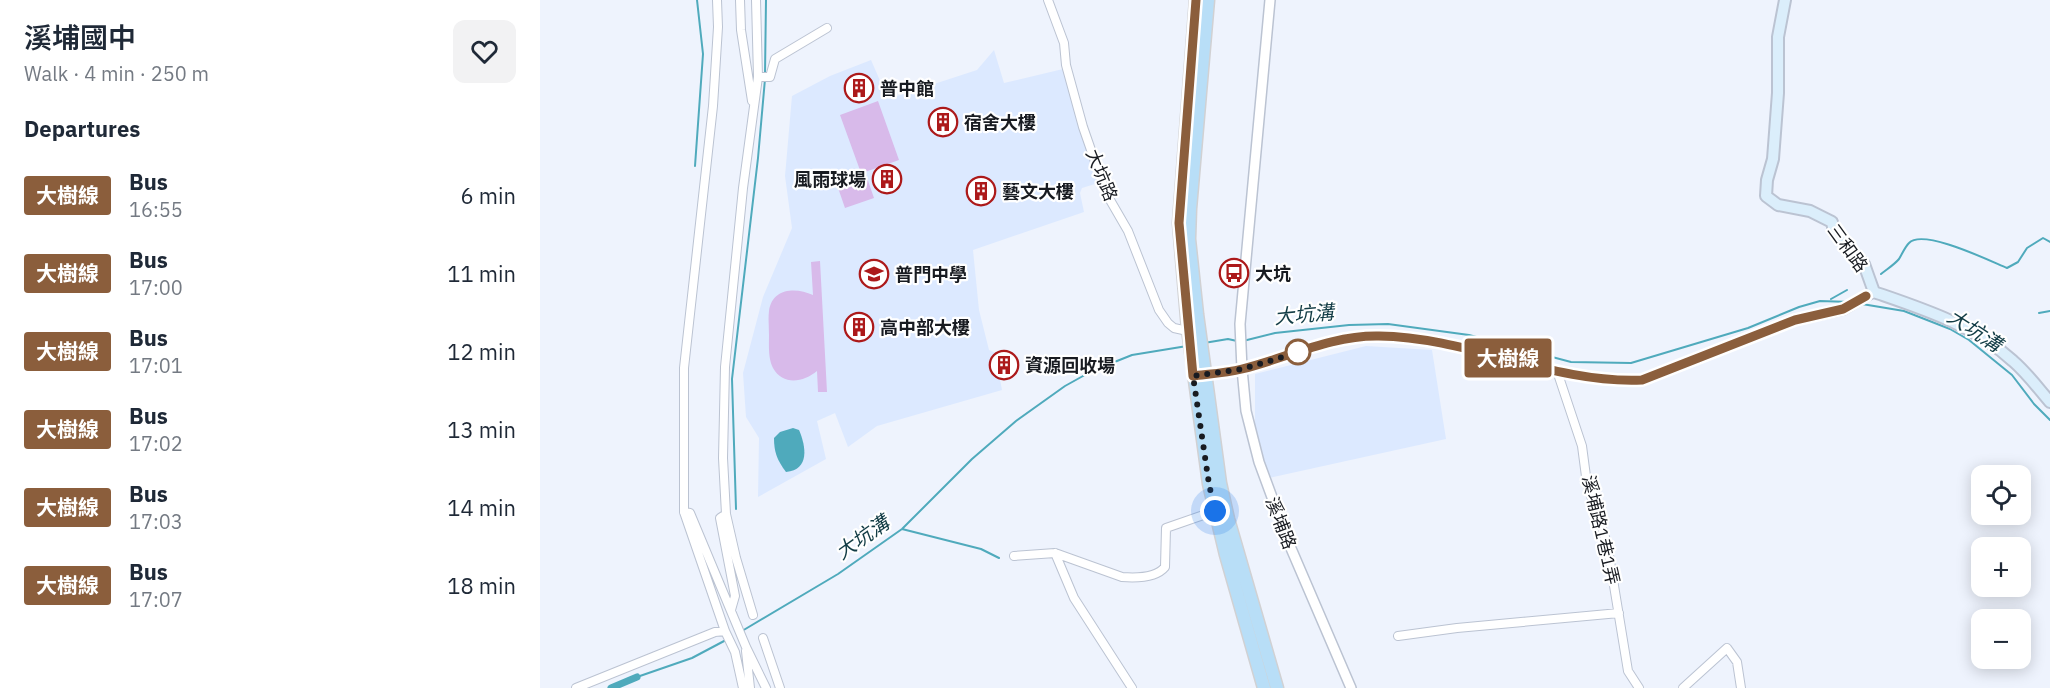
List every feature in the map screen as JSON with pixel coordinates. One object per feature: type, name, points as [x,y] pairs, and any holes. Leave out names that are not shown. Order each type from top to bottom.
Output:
[{"type":"main road","points":[[1196,0],[1179,223],[1197,362],[1209,484],[1264,688]]},
{"type":"main road","points":[[1193,332],[1189,223],[1208,0]]},
{"type":"main road","name":"三和路","points":[[1785,0],[1778,37],[1778,93],[1774,147],[1766,196],[1778,205],[1810,211],[1833,222],[1834,232],[1864,264],[1870,294],[1938,314],[1992,343],[2015,362],[2050,402]]},
{"type":"main road","points":[[1198,376],[1228,519],[1277,688]]},
{"type":"street","points":[[717,0],[718,27],[713,106],[684,368],[684,512],[725,631],[735,652],[743,688]]},
{"type":"street","points":[[740,0],[741,30],[753,108]]},
{"type":"street","points":[[753,615],[726,514],[723,458],[725,367],[740,211],[758,77],[756,0]]},
{"type":"street","name":"大坑路","points":[[1048,0],[1064,43],[1066,66],[1083,127],[1106,193],[1128,231],[1159,310],[1174,328],[1193,332]]},
{"type":"street","name":"溪埔路","points":[[1270,0],[1240,324],[1246,411],[1271,498],[1350,688]]},
{"type":"street","points":[[758,77],[770,77],[776,59],[827,28]]},
{"type":"street","points":[[1198,376],[1242,369],[1338,340],[1378,336],[1420,340],[1483,351],[1557,371],[1619,381],[1642,380],[1795,320],[1843,309],[1870,294]]},
{"type":"street","name":"溪埔路1巷1弄","points":[[1557,371],[1582,446],[1587,484],[1607,543],[1629,671],[1639,688]]},
{"type":"street","points":[[1014,556],[1055,553],[1122,577],[1152,575],[1165,567],[1166,528],[1215,511]]},
{"type":"street","points":[[684,512],[690,513],[730,610],[766,688]]},
{"type":"street","points":[[726,514],[720,518],[735,596],[730,610]]},
{"type":"street","points":[[1055,553],[1074,598],[1132,688]]},
{"type":"street","points":[[1398,636],[1457,628],[1619,613]]},
{"type":"street","points":[[576,688],[715,632],[725,631]]},
{"type":"street","points":[[763,638],[780,688]]},
{"type":"street","points":[[746,646],[750,688]]},
{"type":"street","points":[[1683,688],[1727,648],[1737,662],[1741,688]]},
{"type":"shaded area","name":"普門中學","points":[[994,50],[1004,83],[1063,69],[1098,183],[1082,188],[1080,193],[1084,212],[973,250],[979,310],[989,350],[1012,360],[1017,372],[999,374],[1002,390],[877,426],[848,447],[835,413],[817,421],[826,459],[758,497],[759,438],[746,417],[743,373],[763,297],[792,228],[785,176],[792,96],[830,76],[871,60],[888,99],[977,70]]},
{"type":"shaded area","points":[[878,101],[899,160],[865,172],[874,198],[845,208],[836,182],[861,173],[840,115]]},
{"type":"shaded area","points":[[820,261],[827,392],[818,392],[817,371],[800,380],[782,378],[773,368],[769,352],[771,303],[786,291],[806,292],[813,295],[811,262]]},
{"type":"shaded area","points":[[1366,346],[1432,350],[1446,439],[1269,478],[1255,424],[1255,374]]},
{"type":"water","points":[[793,428],[799,430],[804,456],[799,467],[786,472],[777,456],[774,438],[780,432]]},
{"type":"waterway","points":[[695,166],[703,54],[697,0]]},
{"type":"waterway","points":[[765,74],[766,0]]},
{"type":"waterway","points":[[736,509],[732,379],[765,79]]},
{"type":"waterway","points":[[1881,274],[1899,259],[1909,243],[1917,239],[1942,242],[2007,268],[2018,262],[2027,248],[2043,238],[2050,242]]},
{"type":"waterway","points":[[1831,299],[1847,290]]},
{"type":"waterway","name":"大坑溝","points":[[1243,341],[1275,333],[1349,325],[1388,324],[1469,335],[1571,362],[1631,363],[1748,328],[1820,301],[1851,302]]},
{"type":"waterway","name":"大坑溝","points":[[1862,304],[1904,311],[1950,329],[1969,340],[2012,375],[2034,404],[2050,420]]},
{"type":"waterway","points":[[2039,313],[2050,311]]},
{"type":"waterway","name":"大坑溝","points":[[1204,343],[1228,339],[1237,341]]},
{"type":"waterway","name":"大坑溝","points":[[742,631],[838,574],[902,529],[972,459],[1016,421],[1065,386],[1092,371],[1132,355],[1187,346]]},
{"type":"waterway","points":[[902,529],[981,549],[999,558]]},
{"type":"waterway","name":"大坑溝","points":[[637,677],[692,658],[726,640]]},
{"type":"waterway","name":"大坑溝","points":[[611,688],[637,677]]},
{"type":"bus line","name":"大樹線","points":[[1196,0],[1179,223],[1193,376],[1242,369],[1338,340],[1378,336],[1420,340],[1483,351],[1557,371],[1619,381],[1642,380],[1795,320],[1843,309],[1866,296]]},
{"type":"place","name":"普中館","points":[[859,88]]},
{"type":"place","name":"宿舍大樓","points":[[943,122]]},
{"type":"place","name":"風雨球場","points":[[887,179]]},
{"type":"place","name":"藝文大樓","points":[[981,191]]},
{"type":"place","name":"大坑","points":[[1234,273]]},
{"type":"place","name":"普門中學","points":[[874,274]]},
{"type":"place","name":"高中部大樓","points":[[859,327]]},
{"type":"place","name":"資源回收場","points":[[1004,365]]},
{"type":"route","points":[[1215,511],[1193,376],[1242,369],[1300,352],[1298,352]]}]
